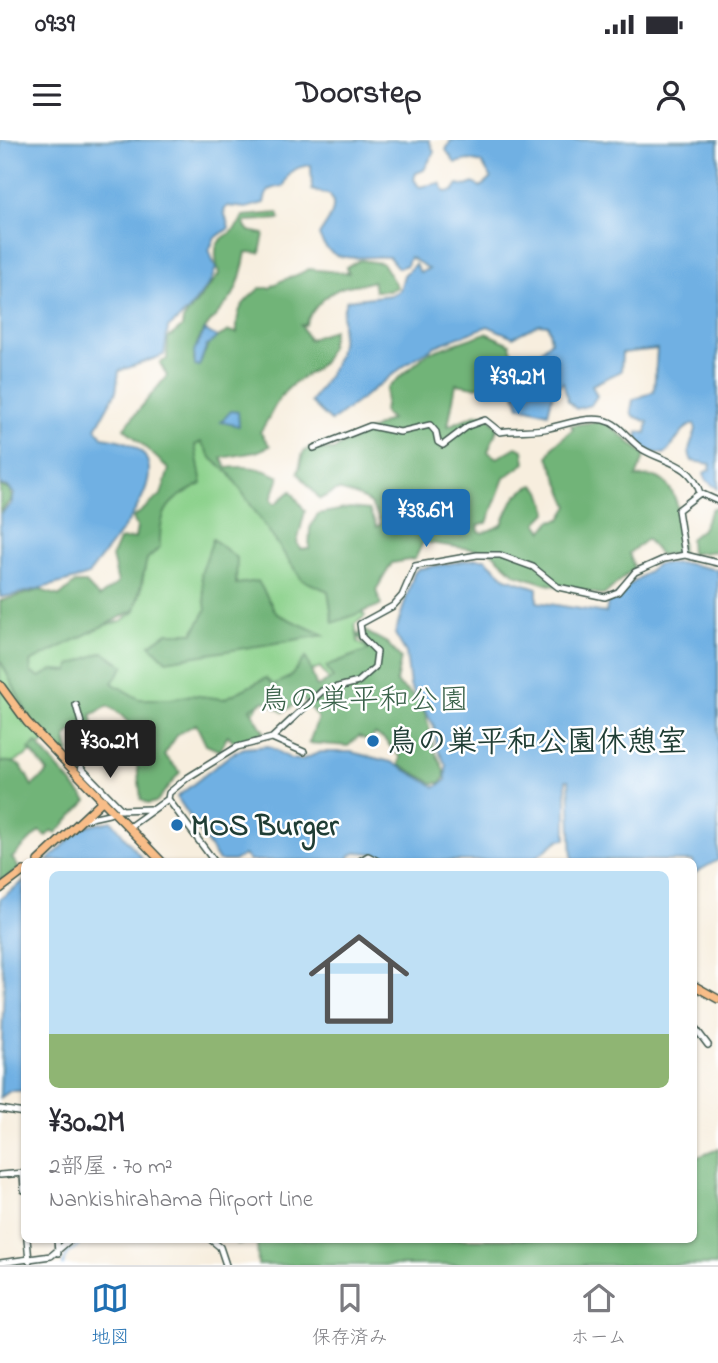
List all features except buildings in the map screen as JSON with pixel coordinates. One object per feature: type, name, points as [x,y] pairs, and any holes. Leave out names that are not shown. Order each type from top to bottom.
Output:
[{"type":"main road","points":[[0,685],[27,722],[77,769],[158,858]]},
{"type":"main road","points":[[41,858],[103,800]]},
{"type":"main road","points":[[0,889],[21,873]]},
{"type":"main road","points":[[697,988],[718,999]]},
{"type":"street","points":[[314,448],[370,426],[400,432],[430,425],[436,432],[438,442],[443,445],[468,426],[485,420],[500,432],[542,429],[562,423],[602,419],[617,427],[644,450],[683,467],[692,475],[700,493],[718,501]]},
{"type":"street","points":[[685,555],[678,510],[700,493]]},
{"type":"street","points":[[212,858],[168,799],[169,793],[187,778],[237,747],[272,738],[315,695],[347,687],[370,674],[377,661],[377,652],[362,637],[360,624],[393,606],[402,596],[415,566],[477,555],[500,555],[533,567],[568,591],[605,597],[618,592],[635,572],[664,559],[685,555],[718,563]]},
{"type":"street","points":[[76,705],[83,730],[77,769],[121,810],[150,809]]},
{"type":"street","points":[[272,738],[304,752]]},
{"type":"street","points":[[129,827],[150,809],[168,799]]},
{"type":"street","points":[[82,820],[109,814]]},
{"type":"street","points":[[206,858],[210,855]]},
{"type":"street","points":[[697,1031],[708,1045]]},
{"type":"street","points":[[0,1109],[21,1112]]},
{"type":"street","points":[[0,1175],[21,1173]]},
{"type":"street","points":[[27,1243],[29,1261]]},
{"type":"street","points":[[57,1243],[58,1253]]},
{"type":"street","points":[[0,1256],[0,1263],[29,1261],[58,1253],[68,1243]]},
{"type":"street","points":[[215,1243],[220,1247],[226,1265]]},
{"type":"green space","name":"鳥の巣平和公園","points":[[278,213],[280,219],[246,221],[244,225],[249,231],[264,234],[260,253],[246,252],[234,294],[201,335],[194,362],[199,365],[210,341],[229,331],[237,333],[241,307],[260,288],[270,288],[308,269],[349,273],[346,267],[360,260],[382,263],[397,287],[389,291],[375,291],[373,281],[338,289],[321,302],[305,325],[301,325],[309,340],[333,330],[326,358],[320,366],[296,381],[279,399],[260,432],[270,446],[256,452],[221,458],[227,468],[254,468],[279,477],[271,500],[275,504],[291,491],[305,511],[297,543],[301,549],[309,549],[310,528],[318,514],[350,508],[369,510],[377,527],[381,524],[374,508],[360,497],[338,490],[320,499],[298,473],[303,453],[310,447],[333,450],[391,419],[384,413],[387,388],[428,353],[486,333],[510,344],[513,358],[510,379],[498,389],[494,383],[475,387],[456,384],[448,426],[477,414],[487,414],[498,427],[488,452],[497,458],[516,447],[523,450],[525,463],[504,478],[487,523],[478,526],[479,532],[483,533],[502,525],[517,496],[534,485],[541,491],[548,512],[537,523],[543,531],[551,521],[561,519],[569,506],[548,457],[553,446],[573,429],[571,425],[604,421],[645,455],[636,477],[658,478],[672,492],[679,512],[682,554],[660,555],[647,539],[629,553],[634,568],[604,595],[546,584],[515,574],[491,552],[423,542],[415,559],[392,563],[376,590],[381,605],[333,623],[328,591],[302,580],[229,473],[212,459],[201,442],[195,445],[202,484],[181,495],[164,514],[160,547],[147,559],[135,610],[30,662],[31,673],[40,677],[53,670],[69,671],[70,665],[103,652],[124,666],[112,683],[139,699],[171,699],[191,695],[224,699],[266,678],[273,685],[290,677],[306,657],[317,687],[333,678],[326,666],[370,649],[358,636],[363,630],[387,643],[401,658],[396,682],[421,705],[445,777],[440,783],[433,783],[399,765],[400,757],[384,739],[375,734],[369,741],[359,736],[348,746],[309,743],[318,718],[303,699],[283,712],[265,701],[250,709],[264,732],[235,743],[228,735],[220,751],[206,745],[196,724],[178,734],[164,755],[180,772],[156,802],[148,804],[141,799],[137,765],[143,760],[139,743],[128,722],[116,711],[108,706],[91,715],[93,723],[86,734],[83,721],[66,737],[69,751],[64,758],[30,719],[0,660],[0,601],[40,590],[60,596],[75,583],[86,583],[99,597],[118,583],[112,556],[119,540],[135,538],[137,527],[133,518],[161,495],[169,469],[124,428],[167,376],[160,363],[167,359],[168,338],[182,327],[183,320],[219,274],[216,259],[218,243],[238,225],[243,216]]},
{"type":"green space","points":[[196,438],[203,440],[216,462],[231,471],[264,515],[348,593],[365,616],[355,624],[358,642],[373,652],[331,683],[320,667],[265,691],[255,711],[160,709],[105,685],[41,745],[13,762],[0,765],[0,652],[121,621],[134,612],[157,529]]},
{"type":"green space","points":[[0,486],[10,490],[12,499],[0,512]]},
{"type":"green space","points":[[713,508],[718,508],[718,551],[691,554],[690,539],[702,529]]},
{"type":"green space","points":[[213,539],[237,558],[236,584],[258,581],[277,614],[324,635],[166,661],[150,645],[167,633],[193,633],[206,610],[201,574]]},
{"type":"green space","points":[[36,743],[87,801],[56,833],[52,830],[46,836],[39,831],[12,858],[20,869],[0,881],[0,762],[21,767],[32,786],[48,772],[29,749]]},
{"type":"green space","points":[[718,1149],[716,1265],[258,1265],[257,1243],[697,1243],[697,1157]]},
{"type":"water","points":[[0,140],[429,140],[434,152],[424,170],[416,173],[414,179],[419,187],[440,183],[445,192],[453,191],[458,184],[467,186],[473,183],[481,187],[491,178],[482,163],[469,160],[455,163],[446,150],[451,140],[718,140],[718,489],[706,480],[704,473],[710,469],[711,464],[692,461],[690,456],[689,449],[696,429],[694,424],[685,429],[664,454],[651,452],[637,443],[638,432],[646,433],[648,422],[633,416],[633,400],[654,391],[657,349],[622,353],[621,371],[592,385],[597,396],[591,405],[576,409],[568,401],[563,382],[554,390],[548,413],[519,406],[514,390],[520,384],[527,352],[541,351],[551,341],[548,325],[539,324],[513,337],[488,326],[435,346],[331,421],[311,402],[340,351],[343,311],[347,300],[391,295],[400,290],[404,275],[415,264],[420,272],[429,269],[410,257],[407,265],[398,268],[389,257],[349,258],[331,252],[324,246],[319,235],[331,215],[333,205],[330,195],[312,190],[311,165],[293,171],[284,186],[268,192],[264,203],[246,208],[227,206],[224,211],[229,228],[214,239],[209,251],[216,268],[211,281],[187,312],[168,328],[164,355],[119,371],[116,392],[96,428],[102,437],[131,445],[146,458],[149,475],[143,495],[117,537],[88,575],[0,597],[0,515],[11,504],[14,494],[8,487],[0,485]]},
{"type":"water","points":[[205,330],[217,337],[206,347],[199,366],[195,365],[194,351]]},
{"type":"water","points":[[231,411],[238,412],[239,426],[221,422]]},
{"type":"water","points":[[485,559],[506,578],[537,588],[537,602],[606,613],[608,601],[658,564],[684,563],[718,570],[718,860],[697,872],[697,858],[572,858],[569,780],[566,780],[566,839],[559,840],[535,858],[381,858],[378,854],[359,852],[349,858],[247,858],[244,855],[239,858],[217,858],[177,797],[230,755],[244,748],[269,746],[291,759],[301,760],[321,752],[351,752],[391,762],[436,787],[446,780],[446,765],[437,748],[434,726],[410,686],[406,653],[395,634],[414,573],[418,569]]},
{"type":"water","points":[[112,821],[142,858],[50,858],[83,827]]},
{"type":"water","points":[[21,883],[21,1091],[10,1091],[0,1098],[4,980],[0,955],[0,899]]},
{"type":"waterway","points":[[63,1265],[67,1254],[81,1243]]},
{"type":"place","name":"鳥の巣平和公園休憩室","points":[[373,741]]},
{"type":"place","name":"MOS Burger","points":[[177,825]]}]
